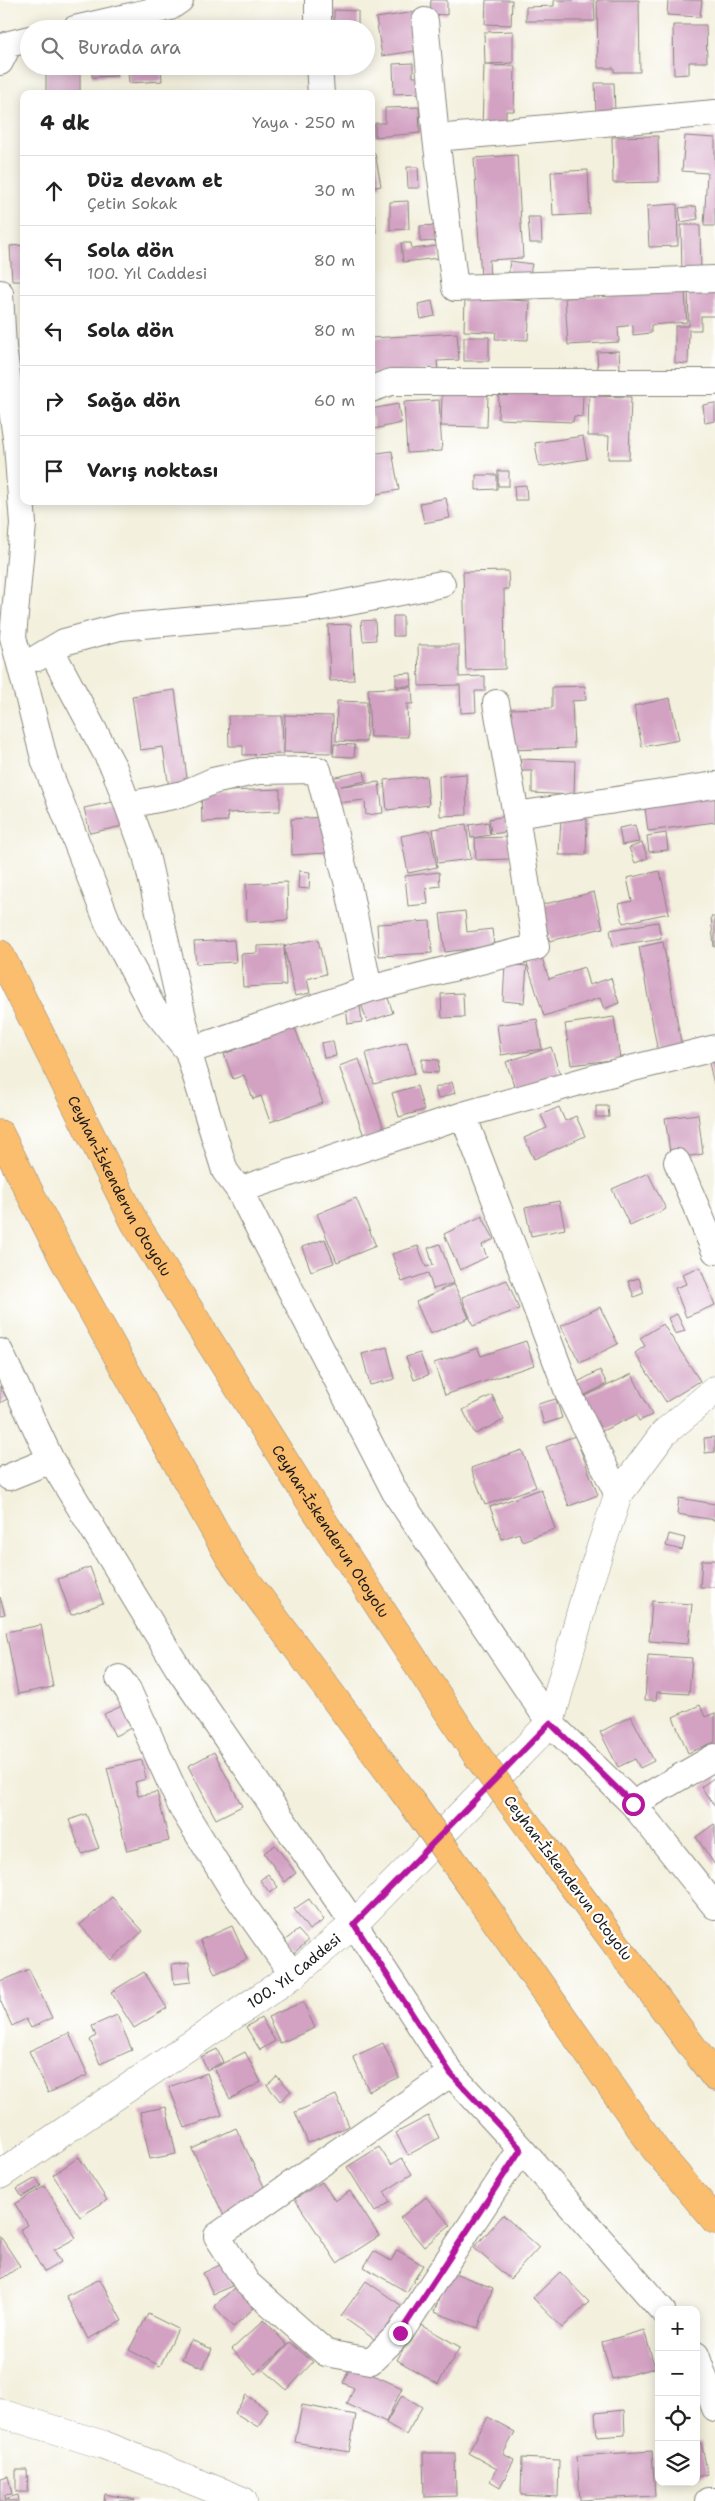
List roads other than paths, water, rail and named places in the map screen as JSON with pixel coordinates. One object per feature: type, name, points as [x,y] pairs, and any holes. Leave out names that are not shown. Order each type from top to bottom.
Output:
[{"type":"highway","name":"Ceyhan-İskenderun Otoyolu","points":[[0,954],[135,1223],[306,1495],[476,1754],[715,2077]]},
{"type":"highway","points":[[0,1134],[64,1260]]},
{"type":"highway","points":[[0,1146],[230,1558],[412,1803],[655,2149],[715,2220]]},
{"type":"street","points":[[114,20],[170,7],[180,0]]},
{"type":"street","points":[[318,0],[318,20]]},
{"type":"street","points":[[426,21],[436,138],[456,288],[715,280]]},
{"type":"street","points":[[0,62],[9,44],[20,41]]},
{"type":"street","points":[[319,75],[320,90]]},
{"type":"street","points":[[436,138],[715,113]]},
{"type":"street","points":[[0,293],[14,347],[20,484]]},
{"type":"street","points":[[375,387],[391,382],[715,382]]},
{"type":"street","points":[[22,505],[23,524],[13,637],[45,762],[108,923],[153,1008],[188,1051]]},
{"type":"street","points":[[21,668],[64,642],[120,627],[308,610],[442,584]]},
{"type":"street","points":[[51,650],[114,768],[146,855],[187,1035],[188,1051],[225,1171],[239,1190],[396,1494],[550,1723],[633,1804],[715,1906]]},
{"type":"street","points":[[188,1051],[369,989],[536,947],[516,815],[496,703]]},
{"type":"street","points":[[128,805],[183,794],[213,780],[258,771],[318,770],[348,885],[369,989]]},
{"type":"street","points":[[516,815],[715,785]]},
{"type":"street","points":[[239,1190],[463,1115],[597,1077],[715,1048]]},
{"type":"street","points":[[463,1115],[568,1392],[618,1496]]},
{"type":"street","points":[[678,1162],[715,1251]]},
{"type":"street","points":[[0,1352],[51,1460],[178,1668],[354,1924],[451,2074],[521,2149],[658,2306]]},
{"type":"street","points":[[550,1723],[588,1586],[618,1496],[664,1433],[715,1390]]},
{"type":"street","points":[[9,1477],[51,1460]]},
{"type":"street","points":[[119,1678],[128,1690],[182,1808],[232,1889],[293,1975]]},
{"type":"street","name":"100. Yıl Caddesi","points":[[0,2175],[293,1975],[354,1924],[550,1723]]},
{"type":"street","points":[[633,1804],[715,1757]]},
{"type":"street","points":[[451,2074],[217,2236],[247,2283],[326,2353],[370,2361],[400,2333],[521,2149]]},
{"type":"street","points":[[700,2366],[715,2408]]},
{"type":"street","points":[[0,2413],[104,2446],[243,2501]]},
{"type":"street","points":[[708,2501],[715,2500]]}]
